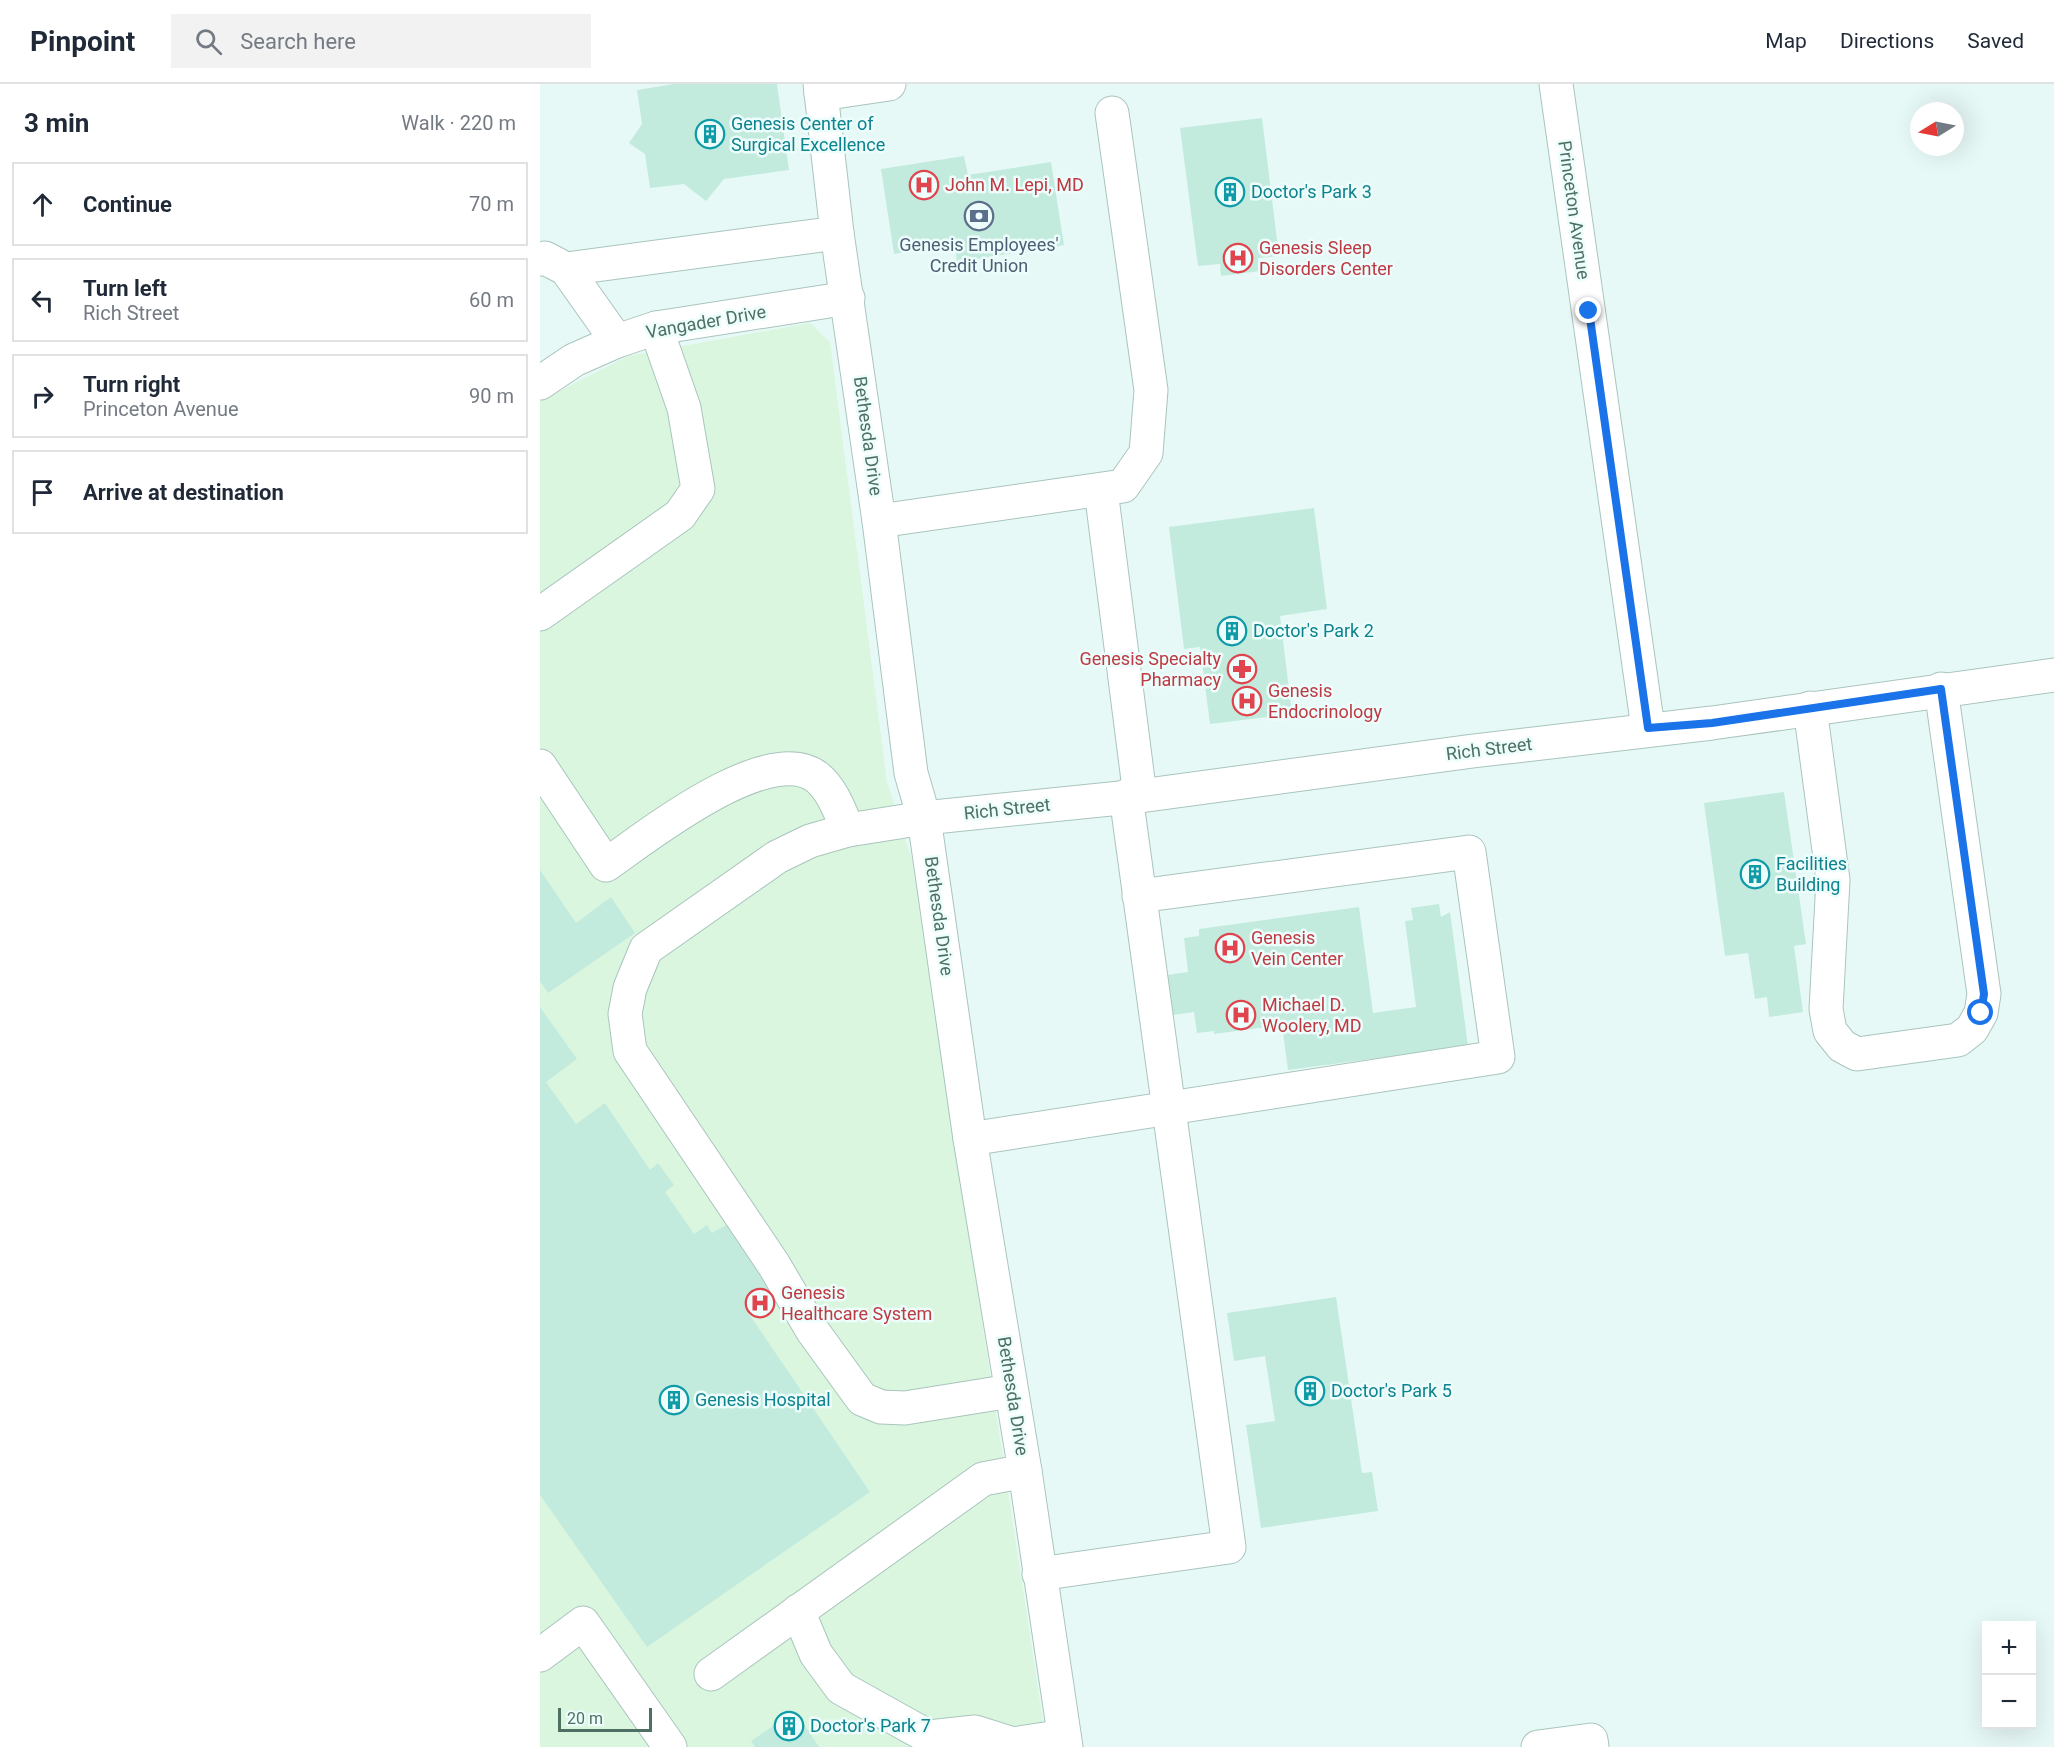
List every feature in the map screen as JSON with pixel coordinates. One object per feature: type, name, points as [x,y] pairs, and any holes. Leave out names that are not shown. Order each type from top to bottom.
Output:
[{"type":"street","points":[[820,89],[889,84]]},
{"type":"street","name":"Princeton Avenue","points":[[1556,84],[1648,728]]},
{"type":"street","name":"Bethesda Drive","points":[[820,89],[837,232],[879,521],[911,773],[924,818],[970,1138],[1025,1471],[1065,1742]]},
{"type":"street","points":[[879,521],[1123,486],[1146,453],[1151,390],[1112,113]]},
{"type":"street","points":[[553,264],[837,232]]},
{"type":"street","points":[[553,264],[617,341]]},
{"type":"street","name":"Vangader Drive","points":[[540,383],[574,360],[617,341],[656,328],[848,298]]},
{"type":"street","points":[[540,614],[680,515],[698,489],[684,408],[656,328]]},
{"type":"street","points":[[1040,1574],[1229,1547],[1139,896],[1133,796],[1101,490]]},
{"type":"street","name":"Rich Street","points":[[1011,1391],[905,1408],[881,1407],[862,1398],[812,1330],[774,1265],[630,1051],[625,1014],[630,988],[646,949],[777,858],[810,841],[848,830],[924,818],[1133,796],[1648,728],[1712,723],[1941,689],[2054,675]]},
{"type":"street","points":[[1810,708],[1833,880],[1826,1009],[1830,1031],[1842,1046],[1857,1054],[1958,1040],[1972,1029],[1981,1013],[1984,994],[1941,689]]},
{"type":"street","points":[[540,766],[606,864],[712,792],[740,779],[776,772],[796,770],[817,777],[833,797],[848,830]]},
{"type":"street","points":[[970,1138],[1498,1057],[1469,852],[1139,896]]},
{"type":"street","points":[[711,1674],[982,1479],[1025,1471]]},
{"type":"street","points":[[798,1611],[816,1654],[841,1688],[928,1737],[975,1732],[1013,1744],[1065,1742]]},
{"type":"street","points":[[540,1655],[584,1623],[670,1747]]},
{"type":"street","points":[[1538,1747],[1591,1740],[1592,1747]]},
{"type":"shaded area","name":"Genesis Healthcare System","points":[[810,323],[830,342],[887,782],[912,860],[1047,1747],[540,1747],[540,401],[628,356]]},
{"type":"building","name":"Genesis Center of Surgical Excellence","points":[[674,84],[777,84],[789,170],[724,179],[706,201],[684,184],[650,188],[645,154],[629,143],[642,124],[637,90]]},
{"type":"building","name":"Doctor's Park 3","points":[[1262,118],[1279,256],[1258,258],[1260,271],[1221,276],[1220,264],[1198,266],[1180,128]]},
{"type":"building","points":[[964,156],[968,175],[1051,162],[1064,245],[957,262],[955,244],[894,254],[881,169]]},
{"type":"building","name":"Doctor's Park 2","points":[[1314,508],[1327,609],[1280,616],[1292,714],[1210,724],[1200,647],[1184,649],[1169,527]]},
{"type":"building","name":"Facilities Building","points":[[1784,792],[1806,944],[1794,946],[1803,1012],[1769,1017],[1767,997],[1755,999],[1748,953],[1725,956],[1704,803]]},
{"type":"building","points":[[540,870],[576,923],[611,897],[635,933],[548,993],[540,981]]},
{"type":"building","points":[[1439,904],[1441,917],[1450,912],[1468,1046],[1288,1070],[1282,1025],[1214,1034],[1214,1031],[1197,1033],[1194,1012],[1173,1015],[1167,975],[1188,972],[1184,938],[1199,936],[1199,929],[1359,907],[1373,1013],[1416,1007],[1405,921],[1413,920],[1411,908]]},
{"type":"building","name":"Genesis Hospital","points":[[540,1007],[577,1059],[546,1082],[576,1124],[605,1103],[650,1170],[658,1163],[674,1185],[665,1192],[694,1234],[707,1225],[712,1233],[726,1225],[769,1289],[745,1308],[870,1492],[647,1647],[540,1495]]},
{"type":"building","name":"Doctor's Park 5","points":[[1336,1297],[1362,1473],[1372,1472],[1378,1511],[1261,1528],[1246,1425],[1275,1421],[1265,1356],[1234,1361],[1227,1313]]},
{"type":"building","name":"Doctor's Park 7","points":[[795,1711],[819,1747],[755,1747],[751,1741]]},
{"type":"place","name":"Genesis Center of Surgical Excellence","points":[[710,134]]},
{"type":"place","name":"John M. Lepi, MD","points":[[924,185]]},
{"type":"place","name":"Doctor's Park 3","points":[[1230,192]]},
{"type":"place","name":"Genesis Employees' Credit Union","points":[[979,216]]},
{"type":"place","name":"Genesis Sleep Disorders Center","points":[[1238,258]]},
{"type":"place","name":"Doctor's Park 2","points":[[1232,631]]},
{"type":"place","name":"Genesis Specialty Pharmacy","points":[[1242,669]]},
{"type":"place","name":"Genesis Endocrinology","points":[[1247,701]]},
{"type":"place","name":"Facilities Building","points":[[1755,874]]},
{"type":"place","name":"Genesis Vein Center","points":[[1230,948]]},
{"type":"place","name":"Michael D. Woolery, MD","points":[[1241,1015]]},
{"type":"place","name":"Genesis Healthcare System","points":[[760,1303]]},
{"type":"place","name":"Doctor's Park 5","points":[[1310,1391]]},
{"type":"place","name":"Genesis Hospital","points":[[674,1400]]},
{"type":"place","name":"Doctor's Park 7","points":[[789,1726]]},
{"type":"route","points":[[1589,311],[1648,728],[1712,723],[1941,689],[1984,994],[1981,1013]]}]
